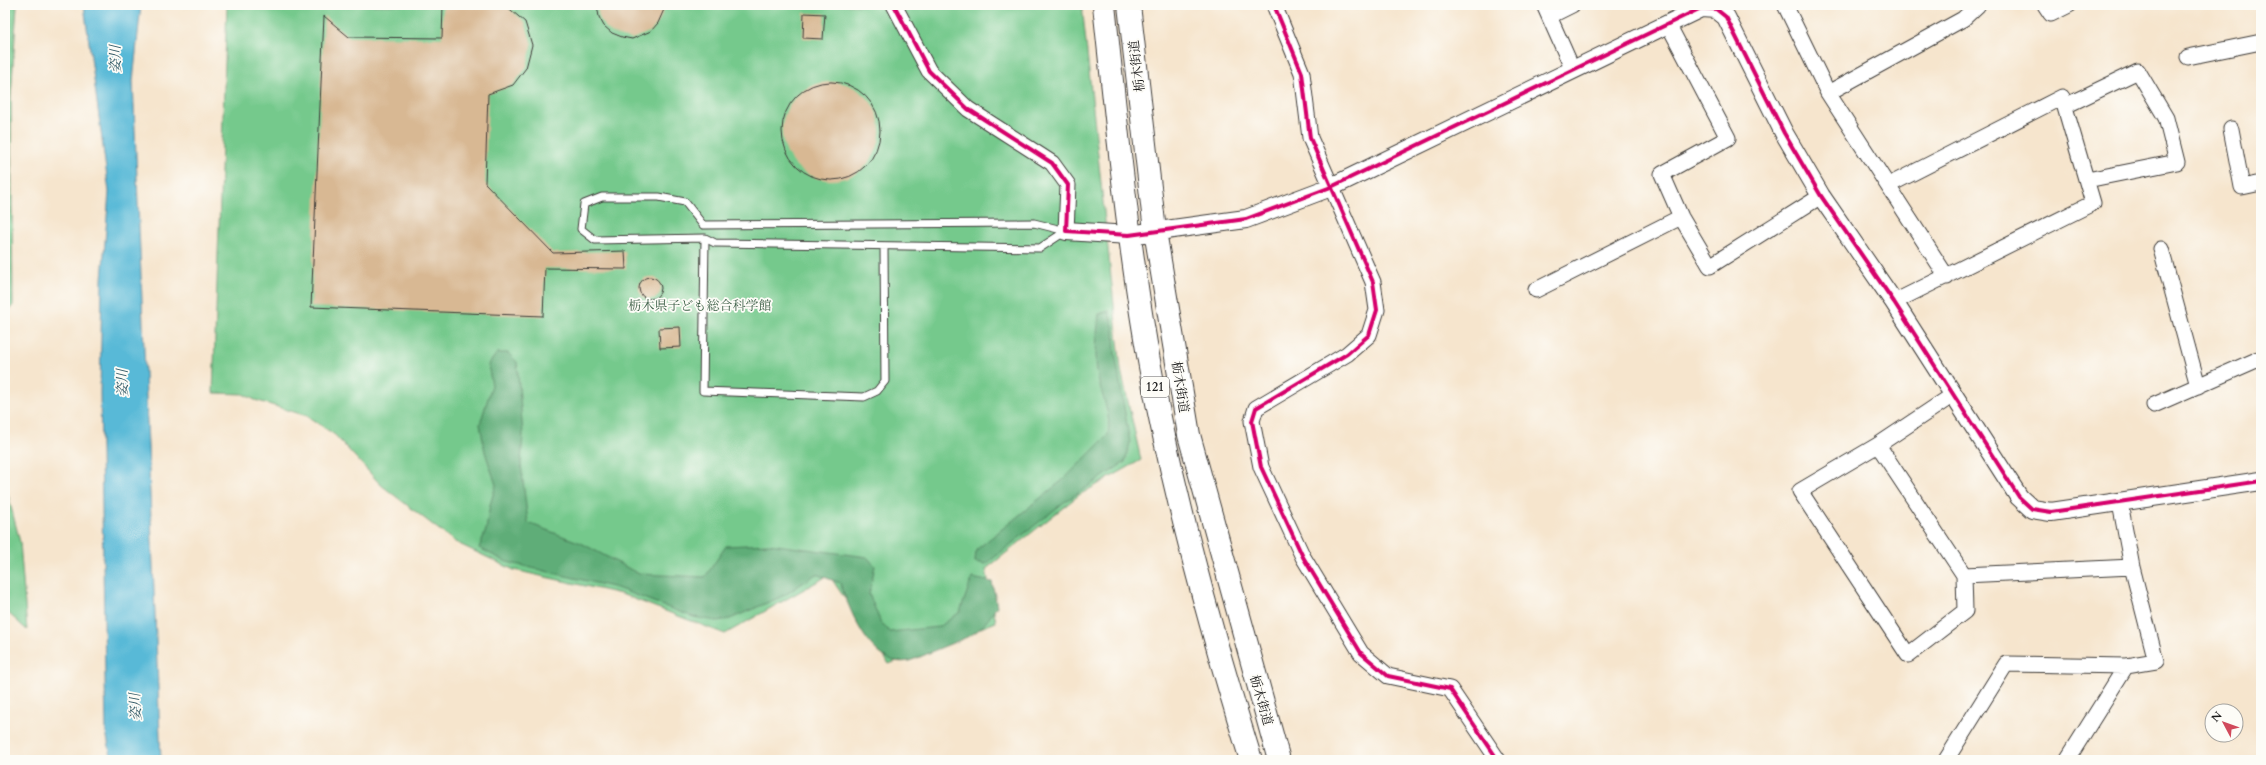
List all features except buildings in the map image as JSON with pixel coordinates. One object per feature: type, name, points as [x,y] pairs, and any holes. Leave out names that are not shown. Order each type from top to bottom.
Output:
[{"type":"highway","name":"栃木街道","points":[[1104,5],[1129,234],[1162,427],[1219,658],[1251,760]]},
{"type":"highway","name":"栃木街道","points":[[1129,5],[1155,231],[1189,435],[1279,760]]},
{"type":"street","points":[[894,5],[930,71],[968,110],[1052,163],[1068,185],[1066,231],[1129,234],[1246,219],[1331,186],[1701,8],[1716,9],[1726,17],[1784,132],[1820,196],[1894,302],[2019,497],[2032,509],[2051,512],[2261,482]]},
{"type":"street","points":[[1274,5],[1302,73],[1310,138],[1373,282],[1377,310],[1369,335],[1347,354],[1256,408],[1252,420],[1261,467],[1303,557],[1361,653],[1388,676],[1450,689],[1498,760]]},
{"type":"street","points":[[1572,5],[1547,11],[1573,70]]},
{"type":"street","points":[[1785,5],[1828,93],[1947,277]]},
{"type":"street","points":[[1828,93],[1963,19],[1978,5]]},
{"type":"street","points":[[2045,5],[2051,14],[2069,5]]},
{"type":"street","points":[[1668,24],[1728,138],[1662,174],[1681,217],[1710,266],[1820,196]]},
{"type":"street","points":[[2188,57],[2261,42]]},
{"type":"street","points":[[2064,106],[2138,71],[2166,118],[2177,162],[2086,180]]},
{"type":"street","points":[[1888,185],[2062,97],[2093,203],[1947,277],[1894,302]]},
{"type":"street","points":[[2231,129],[2242,187],[2261,183]]},
{"type":"street","points":[[1536,290],[1681,217]]},
{"type":"street","points":[[2161,249],[2198,386]]},
{"type":"street","points":[[2154,406],[2261,358]]},
{"type":"street","points":[[1878,445],[1964,575],[1965,611],[1908,655],[1800,491],[1878,445],[1953,395]]},
{"type":"street","points":[[1946,760],[2006,664],[2126,666],[2156,661],[2132,567],[2120,503]]},
{"type":"street","points":[[1964,575],[2132,567]]},
{"type":"street","points":[[2067,760],[2126,666]]},
{"type":"lane","points":[[602,197],[659,197],[685,202],[703,225],[1034,223],[1066,231],[1040,248],[716,243],[705,238],[595,240],[581,229],[584,204],[602,197]]},
{"type":"lane","points":[[705,238],[703,391],[864,397],[876,391],[885,381],[884,246]]},
{"type":"green space","points":[[5,5],[17,5],[11,98],[13,305],[5,317]]},
{"type":"green space","name":"栃木県子ども総合科学館","points":[[227,5],[1082,5],[1121,370],[1141,460],[1079,495],[986,569],[996,622],[889,664],[829,575],[725,634],[621,594],[514,570],[455,542],[381,485],[335,435],[307,416],[255,400],[243,394],[213,393]]},
{"type":"green space","points":[[1109,311],[1114,329],[1115,353],[1130,443],[1125,462],[1063,503],[986,564],[975,562],[976,550],[1064,479],[1108,435],[1108,414],[1098,378],[1096,354],[1099,314]]},
{"type":"green space","points":[[497,353],[508,353],[517,362],[523,434],[521,464],[528,523],[581,543],[639,574],[705,577],[726,546],[769,544],[867,557],[875,566],[869,594],[881,623],[890,632],[939,627],[960,612],[972,578],[992,582],[997,606],[980,629],[969,636],[913,660],[896,661],[884,656],[873,647],[864,635],[856,622],[840,583],[816,574],[785,595],[730,619],[717,621],[693,617],[617,588],[507,562],[479,548],[486,530],[490,505],[496,485],[485,452],[480,424],[492,385],[488,365]]},
{"type":"green space","points":[[5,483],[20,542],[27,630],[5,610]]},
{"type":"water","name":"姿川","points":[[84,5],[141,5],[133,81],[161,760],[112,760],[106,733],[100,393],[102,279],[109,192]]},
{"type":"cycle path","points":[[894,5],[929,71],[968,109],[1052,163],[1068,185],[1066,231],[1129,235],[1246,219],[1331,187],[1701,8],[1716,9],[1726,17],[1784,133],[1821,196],[1894,302],[2019,497],[2032,509],[2051,512],[2261,481]]},
{"type":"cycle path","points":[[1274,5],[1302,73],[1310,138],[1373,282],[1377,310],[1369,335],[1347,354],[1256,408],[1252,421],[1261,467],[1303,557],[1361,653],[1388,676],[1450,689],[1498,760]]}]
